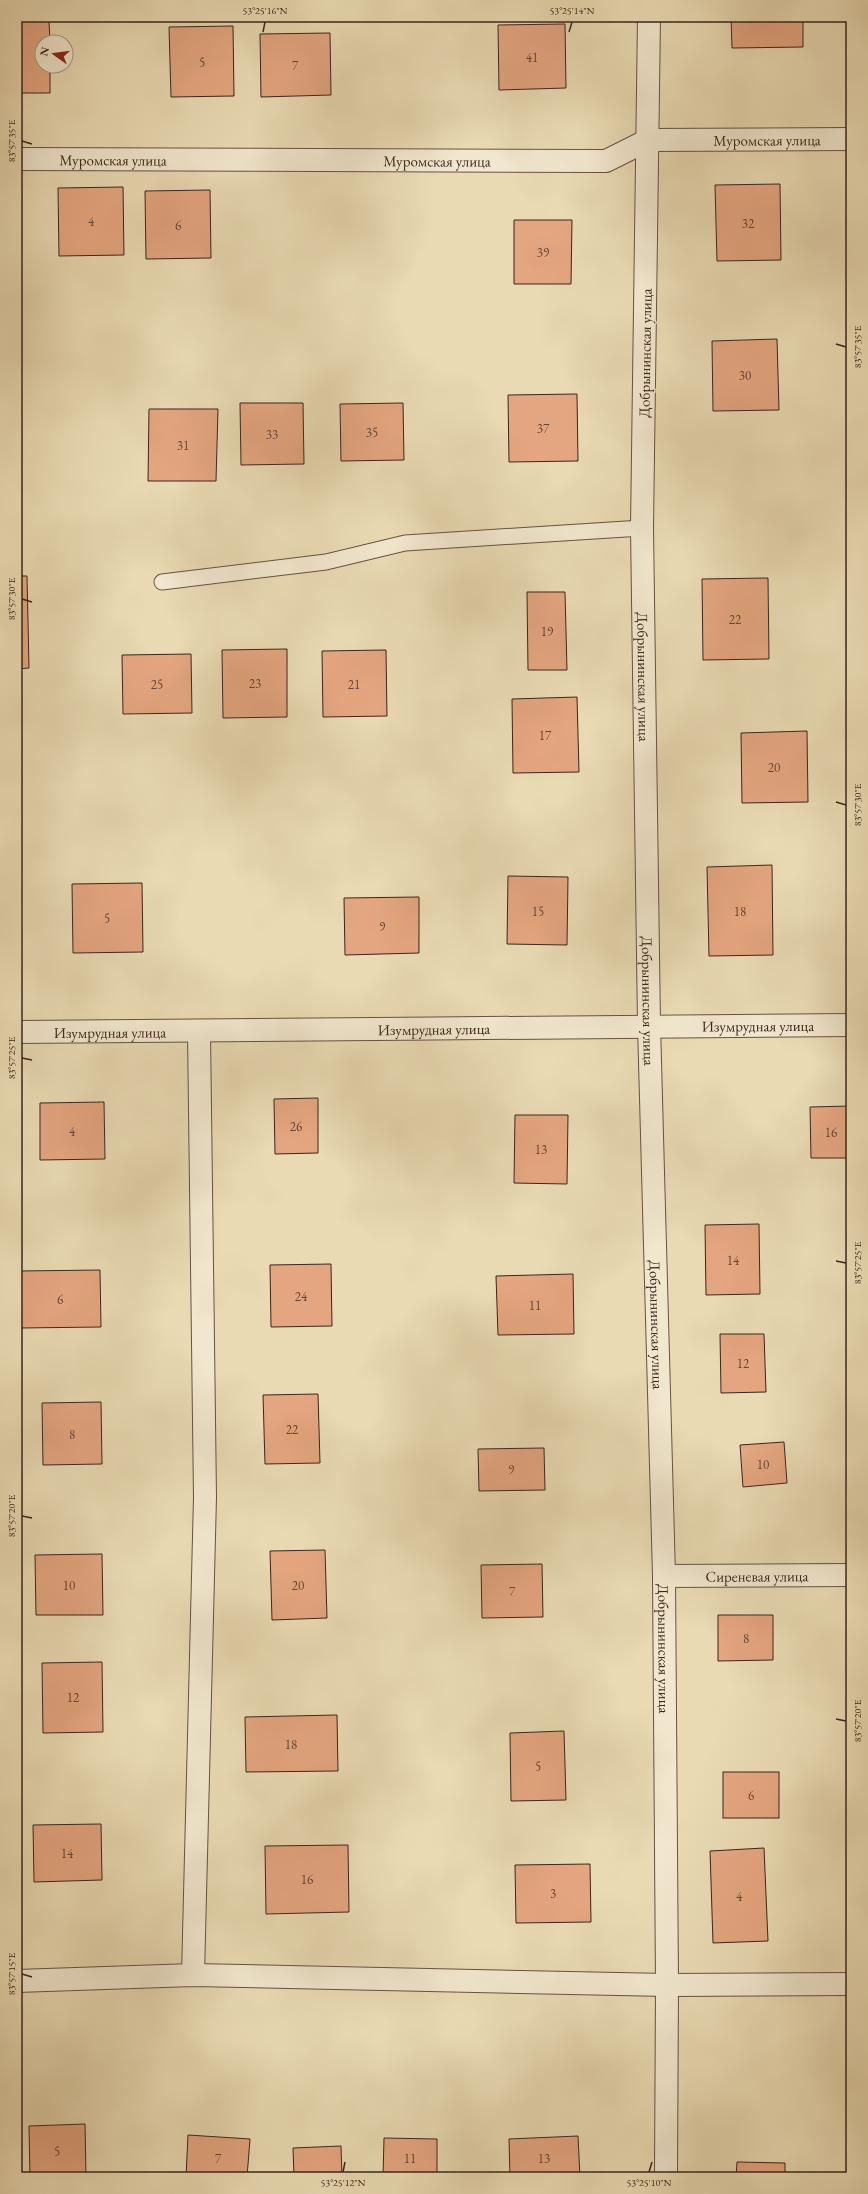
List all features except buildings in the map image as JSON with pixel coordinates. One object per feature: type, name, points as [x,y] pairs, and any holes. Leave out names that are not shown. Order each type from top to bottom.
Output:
[{"type":"street","name":"Добрынинская улица","points":[[648,17],[648,140],[642,528],[649,1025],[664,1576],[667,1985],[666,2177]]},
{"type":"street","name":"Муромская улица","points":[[17,159],[606,161],[648,140],[851,139]]},
{"type":"street","name":"Изумрудная улица","points":[[17,1032],[199,1032],[649,1025],[851,1025]]},
{"type":"street","points":[[194,1975],[205,1497],[199,1032]]},
{"type":"street","name":"Сиреневая улица","points":[[664,1576],[851,1575]]},
{"type":"street","points":[[17,1981],[194,1975],[667,1985],[851,1984]]},
{"type":"lane","points":[[162,582],[326,562],[405,543],[642,528]]}]
